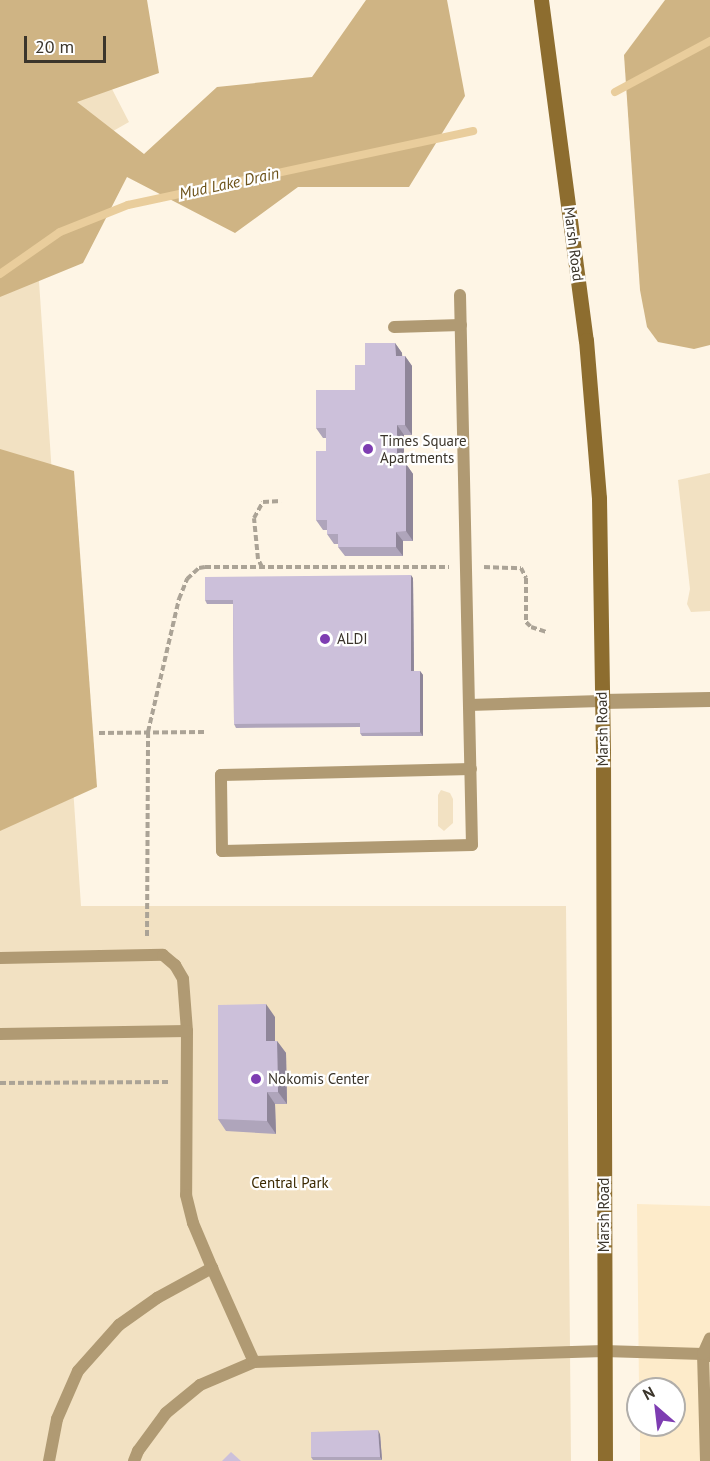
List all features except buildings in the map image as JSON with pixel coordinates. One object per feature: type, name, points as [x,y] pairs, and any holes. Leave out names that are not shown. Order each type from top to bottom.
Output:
[{"type":"main road","name":"Marsh Road","points":[[541,0],[588,363],[599,498],[605,1461]]},
{"type":"street","points":[[601,702],[710,699]]},
{"type":"lane","points":[[460,295],[471,769],[472,845],[222,851],[220,775],[471,769]]},
{"type":"lane","points":[[394,327],[461,325]]},
{"type":"lane","points":[[469,705],[601,702]]},
{"type":"lane","points":[[0,958],[163,955],[175,965],[183,979],[187,1031],[186,1195],[193,1223],[254,1362]]},
{"type":"lane","points":[[0,1034],[187,1031]]},
{"type":"lane","points":[[49,1461],[57,1419],[78,1371],[119,1325],[157,1298],[212,1268]]},
{"type":"lane","points":[[706,1461],[707,1355],[710,1338]]},
{"type":"lane","points":[[134,1461],[138,1451],[175,1406],[200,1385],[254,1362],[604,1351],[707,1355]]},
{"type":"path","points":[[262,567],[258,559],[254,518],[263,502],[281,501]]},
{"type":"path","points":[[147,955],[148,732],[179,599],[187,579],[193,572],[205,567],[449,567]]},
{"type":"path","points":[[483,567],[521,568],[526,578],[526,622],[531,627],[546,632]]},
{"type":"path","points":[[99,733],[204,732]]},
{"type":"path","points":[[0,1083],[187,1082]]},
{"type":"shaded area","points":[[0,0],[147,0],[159,73],[77,102],[144,154],[217,87],[312,77],[366,0],[447,0],[465,96],[409,187],[298,187],[235,233],[127,177],[83,263],[0,297]]},
{"type":"shaded area","points":[[665,0],[710,0],[710,345],[694,349],[658,342],[647,327],[640,290],[624,55]]},
{"type":"shaded area","points":[[0,449],[74,471],[97,787],[0,831]]},
{"type":"shaded area","points":[[637,1204],[710,1206],[710,1461],[640,1461],[640,1437],[686,1437],[686,1377],[639,1377]]},
{"type":"green space","name":"Central Park","points":[[0,0],[66,0],[129,122],[32,177],[81,906],[566,906],[571,1461],[0,1461]]},
{"type":"green space","points":[[710,473],[710,611],[691,612],[687,604],[690,589],[678,480]]},
{"type":"green space","points":[[441,790],[450,793],[453,799],[453,823],[444,831],[438,826],[438,795]]},
{"type":"waterway","name":"Mud Lake Drain","points":[[615,92],[710,41]]},
{"type":"waterway","name":"Mud Lake Drain","points":[[0,274],[60,232],[128,205],[473,131]]},
{"type":"place","name":"Times Square Apartments","points":[[368,449]]},
{"type":"place","name":"ALDI","points":[[325,639]]},
{"type":"place","name":"Nokomis Center","points":[[256,1079]]}]
